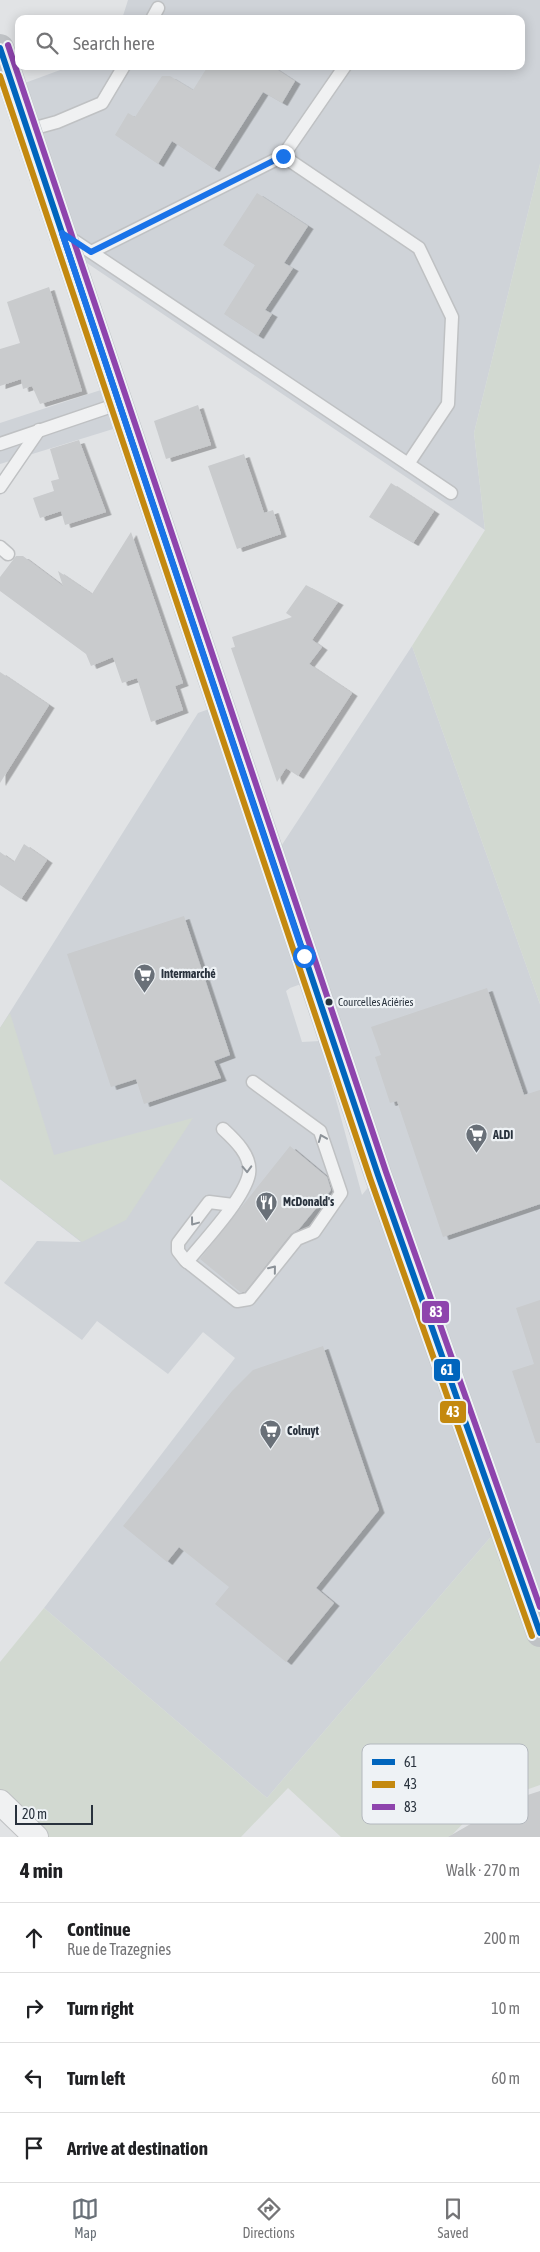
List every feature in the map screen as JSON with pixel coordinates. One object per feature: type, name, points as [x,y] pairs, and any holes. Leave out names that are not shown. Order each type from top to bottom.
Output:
[{"type":"main road","points":[[0,48],[378,1175],[540,1634]]},
{"type":"street","points":[[0,1802],[36,1837]]},
{"type":"lane","points":[[28,130],[56,122],[102,103],[122,70]]},
{"type":"lane","points":[[91,252],[283,156],[342,70]]},
{"type":"lane","points":[[283,156],[419,248],[452,317],[448,404],[408,464]]},
{"type":"lane","points":[[62,233],[451,493]]},
{"type":"lane","points":[[0,444],[118,404]]},
{"type":"lane","points":[[0,486],[39,430]]},
{"type":"lane","points":[[233,1205],[209,1202],[178,1243],[178,1251],[187,1262],[237,1301],[249,1299],[297,1239],[314,1232],[341,1193],[320,1131],[253,1082]]},
{"type":"lane","points":[[187,1262],[238,1198],[249,1174],[246,1156],[240,1145],[224,1129]]},
{"type":"shaded area","points":[[128,0],[540,0],[540,164],[474,433],[485,530],[69,251],[14,87],[60,70],[525,70],[525,15],[123,15]]},
{"type":"shaded area","points":[[540,164],[540,1004],[412,646],[485,530],[474,433]]},
{"type":"shaded area","points":[[113,386],[126,425],[0,464],[0,423]]},
{"type":"shaded area","points":[[412,646],[540,1004],[540,1623],[501,1525],[267,1798],[44,1608],[235,1358],[203,1332],[168,1374],[97,1321],[82,1340],[4,1283],[37,1241],[81,1242],[0,1179],[0,1028],[198,713],[220,705],[272,860]],"holes":[[[312,980],[378,1175],[362,1195],[320,1041],[302,1042],[286,991],[290,988]]]},
{"type":"shaded area","points":[[10,1013],[54,1155],[193,1118],[126,1220],[82,1242],[0,1179],[0,1028]]},
{"type":"shaded area","points":[[501,1525],[540,1633],[540,1785],[528,1789],[528,1744],[362,1744],[362,1824],[463,1824],[450,1837],[341,1837],[288,1788],[241,1837],[36,1837],[0,1802],[0,1662],[44,1608],[267,1798]]},
{"type":"building","points":[[206,70],[278,70],[295,81],[282,103],[263,92],[214,169],[172,141],[158,164],[115,135],[128,113],[135,117],[162,76],[170,76],[193,90]]},
{"type":"building","points":[[257,193],[308,226],[284,263],[293,268],[265,310],[272,314],[258,336],[224,314],[255,265],[223,245]]},
{"type":"building","points":[[49,287],[82,391],[40,404],[32,386],[23,389],[21,379],[0,386],[0,349],[20,343],[7,302]]},
{"type":"building","points":[[198,405],[211,445],[166,459],[154,421]]},
{"type":"building","points":[[79,440],[106,512],[65,525],[61,511],[40,518],[33,498],[54,491],[51,481],[59,479],[50,449]]},
{"type":"building","points":[[244,454],[264,513],[273,510],[281,534],[237,549],[208,466]]},
{"type":"building","points":[[391,483],[434,511],[413,543],[369,517]]},
{"type":"building","points":[[131,532],[183,683],[175,686],[183,710],[151,722],[137,678],[122,683],[113,657],[91,666],[86,654],[0,591],[0,577],[16,556],[23,556],[63,586],[58,571],[92,594]]},
{"type":"building","points":[[306,585],[338,602],[312,640],[322,647],[309,664],[352,693],[298,776],[286,768],[277,782],[231,648],[235,647],[232,637],[292,617],[286,613]]},
{"type":"building","points":[[0,672],[49,705],[0,783]]},
{"type":"building","points":[[24,844],[47,860],[21,899],[0,885],[0,852],[14,862]]},
{"type":"building","name":"Intermarché","points":[[184,916],[230,1055],[214,1061],[221,1078],[144,1104],[136,1079],[111,1087],[67,954]]},
{"type":"building","name":"ALDI","points":[[487,988],[524,1095],[540,1090],[540,1204],[443,1237],[397,1101],[390,1103],[375,1057],[381,1055],[371,1027]]},
{"type":"building","name":"McDonald's","points":[[290,1146],[327,1177],[331,1190],[299,1229],[291,1234],[245,1292],[240,1292],[200,1259]]},
{"type":"building","points":[[540,1300],[540,1443],[536,1443],[512,1371],[534,1364],[516,1308]]},
{"type":"building","name":"Colruyt","points":[[323,1346],[379,1510],[316,1588],[334,1603],[286,1662],[215,1604],[229,1587],[179,1547],[167,1562],[123,1526],[232,1391],[253,1370]]},
{"type":"building","points":[[540,1791],[540,1837],[448,1837],[471,1824],[528,1824],[528,1795]]},
{"type":"transit line","name":"83","points":[[8,45],[15,66]]},
{"type":"transit line","name":"61","points":[[0,48],[378,1175],[540,1633]]},
{"type":"transit line","name":"83","points":[[16,70],[386,1172],[540,1607]]},
{"type":"transit line","name":"43","points":[[0,76],[370,1178],[532,1636]]},
{"type":"place","name":"Intermarché","points":[[145,993]]},
{"type":"place","name":"Courcelles Aciéries","points":[[329,1002]]},
{"type":"place","name":"ALDI","points":[[477,1154]]},
{"type":"place","name":"McDonald's","points":[[267,1221]]},
{"type":"place","name":"Colruyt","points":[[271,1450]]},
{"type":"route","points":[[283,156],[91,252],[62,233],[304,956]]}]
